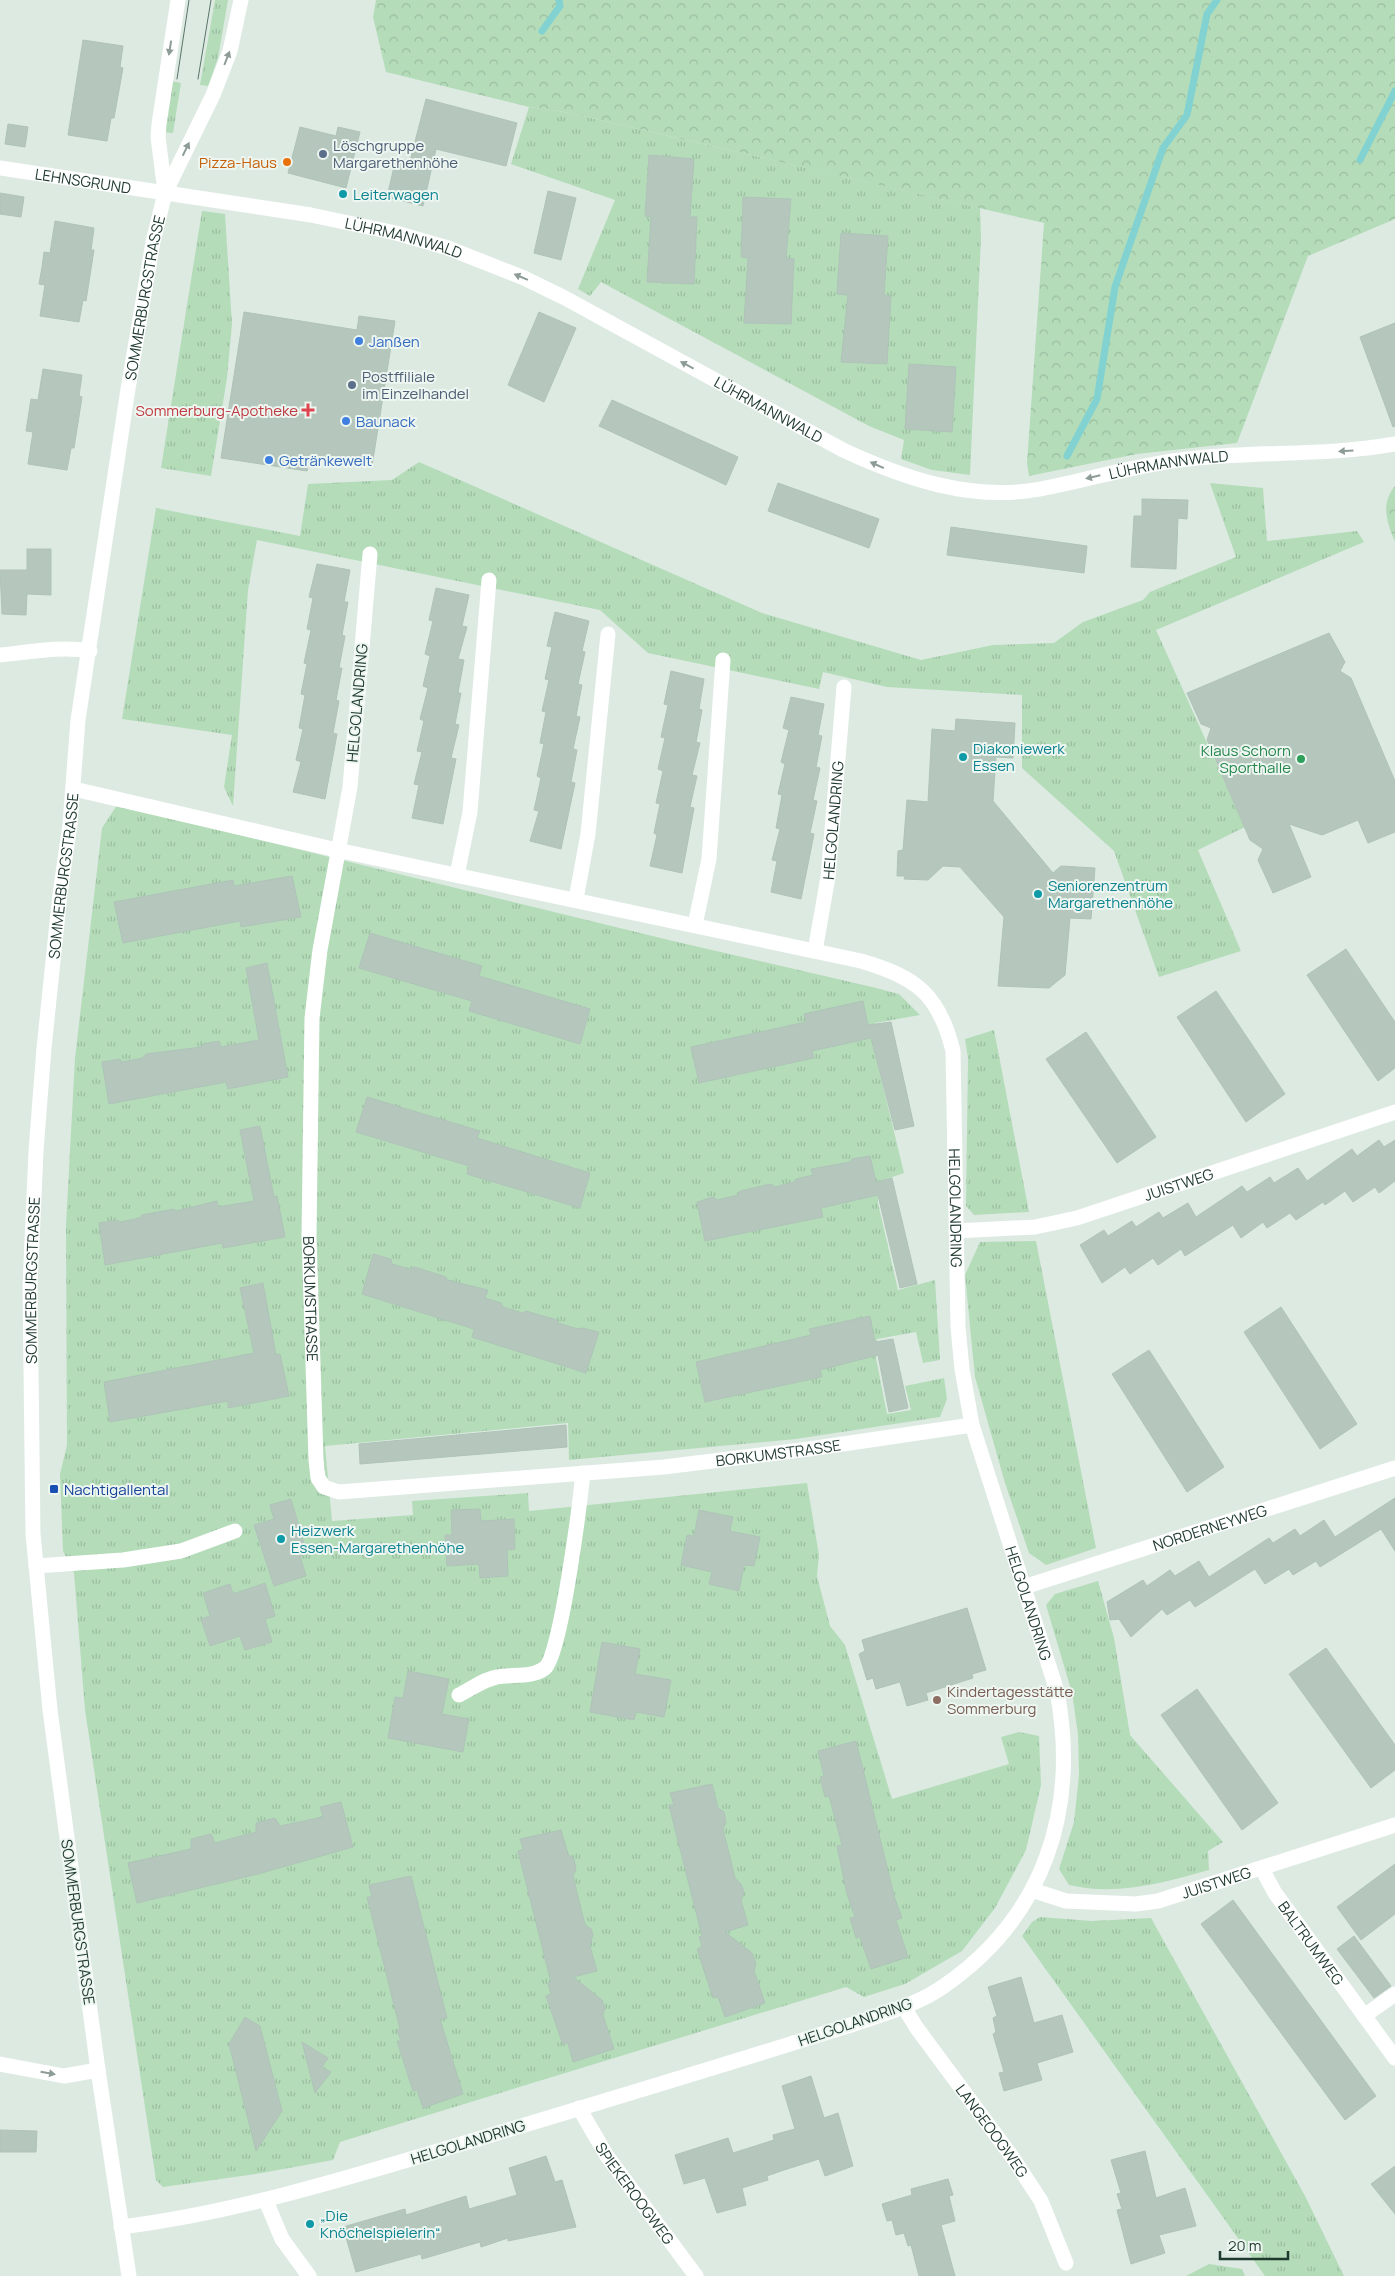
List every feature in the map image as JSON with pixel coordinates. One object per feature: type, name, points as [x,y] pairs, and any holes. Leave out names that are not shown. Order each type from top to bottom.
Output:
[{"type":"street","name":"SOMMERBURGSTRASSE","points":[[165,192],[158,137],[178,0]]},
{"type":"street","name":"SOMMERBURGSTRASSE","points":[[129,2276],[98,2070],[50,1710],[36,1566],[32,1489],[30,1333],[36,1151],[60,894],[74,789],[78,720],[90,651],[133,357],[154,235],[165,192],[213,95],[230,51],[241,0]]},
{"type":"street","name":"LEHNSGRUND","points":[[0,168],[165,192]]},
{"type":"street","name":"LÜHRMANNWALD","points":[[165,192],[311,215],[359,225],[448,248],[524,278],[843,450],[891,472],[962,489],[996,492],[1038,489],[1113,472],[1181,460],[1350,451],[1395,444]]},
{"type":"street","name":"HELGOLANDRING","points":[[337,850],[350,787],[370,554]]},
{"type":"street","points":[[457,875],[470,812],[489,580]]},
{"type":"street","points":[[576,899],[588,834],[608,634]]},
{"type":"street","points":[[0,656],[57,649],[75,648],[90,651]]},
{"type":"street","points":[[695,925],[709,859],[724,660]]},
{"type":"street","name":"HELGOLANDRING","points":[[815,951],[828,877],[844,687]]},
{"type":"street","name":"HELGOLANDRING","points":[[74,789],[337,850],[815,951],[889,969],[909,980],[929,996],[942,1016],[953,1051],[958,1328],[962,1369],[972,1425],[1057,1691],[1062,1720],[1063,1773],[1057,1821],[1047,1859],[1032,1890],[1010,1922],[980,1958],[943,1987],[904,2007],[357,2176],[266,2201],[200,2215],[121,2228]]},
{"type":"street","name":"BORKUMSTRASSE","points":[[337,850],[320,950],[312,1018],[308,1154],[310,1330],[318,1478],[324,1488],[339,1492],[664,1467],[809,1449],[972,1425]]},
{"type":"street","name":"JUISTWEG","points":[[956,1231],[1035,1227],[1077,1218],[1395,1112]]},
{"type":"street","name":"NORDERNEYWEG","points":[[1024,1587],[1395,1468]]},
{"type":"street","points":[[460,1695],[496,1677],[533,1674],[546,1667],[554,1652],[565,1596],[583,1473]]},
{"type":"street","points":[[36,1566],[123,1560],[181,1551],[235,1531]]},
{"type":"street","name":"JUISTWEG","points":[[1032,1890],[1066,1901],[1136,1904],[1158,1901],[1395,1825]]},
{"type":"street","name":"BALTRUMWEG","points":[[1262,1869],[1275,1893],[1395,2058]]},
{"type":"street","points":[[1364,2016],[1395,1994]]},
{"type":"street","name":"LANGEOOGWEG","points":[[904,2007],[916,2027],[1013,2158],[1040,2201],[1066,2263]]},
{"type":"street","points":[[0,2064],[64,2076],[98,2070]]},
{"type":"street","name":"SPIEKEROOGWEG","points":[[579,2108],[607,2156],[696,2276]]},
{"type":"street","points":[[266,2201],[282,2238],[310,2276]]},
{"type":"green space","points":[[215,0],[228,0],[218,58],[208,86],[200,85]]},
{"type":"green space","points":[[376,0],[1395,0],[1395,219],[1308,256],[1237,443],[1137,454],[1029,476],[1027,463],[1044,223],[565,112],[529,107],[386,72],[373,17]]},
{"type":"green space","points":[[171,81],[181,83],[173,133],[162,132]]},
{"type":"green space","points":[[529,107],[565,112],[980,208],[981,238],[970,475],[932,470],[901,459],[904,440],[869,426],[601,282],[590,296],[578,289],[615,200],[511,164]]},
{"type":"green space","points":[[202,211],[225,214],[232,324],[227,378],[211,476],[161,468]]},
{"type":"green space","points":[[419,462],[762,613],[921,660],[993,645],[1054,643],[1083,622],[1143,600],[1150,592],[1236,557],[1210,483],[1263,488],[1267,541],[1357,531],[1364,542],[1156,630],[1245,827],[1198,850],[1241,951],[1159,977],[1114,851],[1022,768],[1022,695],[887,687],[823,672],[819,689],[648,653],[600,610],[257,540],[248,590],[233,806],[224,787],[232,735],[122,719],[156,508],[300,536],[308,484],[392,480]]},
{"type":"green space","points":[[1395,486],[1395,542],[1386,514],[1386,507],[1390,493]]},
{"type":"green space","points":[[117,805],[673,941],[899,994],[920,1015],[875,1023],[872,1041],[904,1173],[878,1182],[878,1203],[898,1290],[935,1280],[940,1360],[923,1363],[916,1332],[877,1339],[876,1358],[887,1414],[911,1410],[905,1386],[944,1378],[947,1399],[940,1417],[796,1439],[569,1460],[568,1423],[325,1446],[332,1521],[413,1515],[412,1501],[528,1493],[529,1511],[807,1483],[819,1555],[817,1576],[830,1626],[845,1645],[892,1799],[1009,1764],[1001,1737],[1019,1732],[1039,1736],[1041,1785],[1026,1850],[995,1908],[962,1951],[905,1984],[864,1997],[846,1987],[340,2142],[333,2160],[256,2174],[163,2187],[156,2180],[85,1710],[74,1573],[63,1551],[60,1474],[67,1445],[66,1225],[75,1058],[102,828]]},
{"type":"green space","points":[[994,1030],[1029,1212],[974,1215],[966,1206],[968,1058],[965,1039]]},
{"type":"green space","points":[[1036,1241],[1096,1548],[1046,1565],[1029,1553],[1005,1483],[975,1377],[965,1275],[980,1242]]},
{"type":"green space","points":[[1098,1581],[1114,1638],[1130,1735],[1223,1842],[1208,1851],[1209,1870],[1157,1883],[1122,1889],[1105,1889],[1069,1885],[1059,1869],[1074,1822],[1079,1775],[1078,1734],[1072,1693],[1046,1605],[1055,1594]]},
{"type":"green space","points":[[1040,1917],[1092,1921],[1151,1918],[1305,2196],[1344,2276],[1265,2276],[1022,1936],[1032,1922]]},
{"type":"green space","points":[[1209,2264],[1242,2269],[1245,2276],[1186,2276]]},
{"type":"building","points":[[83,40],[123,46],[120,67],[123,68],[114,118],[111,118],[107,141],[68,135]]},
{"type":"building","points":[[426,99],[517,123],[506,166],[436,149],[423,206],[387,197],[396,158],[410,161]]},
{"type":"building","points":[[8,124],[28,127],[25,147],[5,144]]},
{"type":"building","name":"Löschgruppe Margarethenhöhe","points":[[300,127],[336,136],[338,127],[360,132],[346,188],[288,173]]},
{"type":"building","points":[[649,155],[694,159],[690,217],[697,217],[694,284],[647,282],[651,217],[645,216]]},
{"type":"building","points":[[548,191],[576,198],[561,260],[534,253]]},
{"type":"building","points":[[0,193],[24,197],[21,217],[0,214]]},
{"type":"building","points":[[743,197],[791,199],[786,258],[794,259],[791,324],[744,323],[748,258],[741,257]]},
{"type":"building","points":[[55,221],[94,228],[91,250],[94,250],[86,301],[83,300],[79,322],[40,316],[45,285],[39,284],[44,252],[50,253]]},
{"type":"building","points":[[841,233],[888,236],[884,295],[891,296],[887,364],[841,362],[848,295],[837,294]]},
{"type":"building","points":[[244,312],[357,330],[359,316],[395,321],[372,466],[310,456],[307,471],[221,458]]},
{"type":"building","points":[[539,312],[576,328],[544,402],[508,385]]},
{"type":"building","points":[[1395,323],[1395,426],[1393,427],[1360,337]]},
{"type":"building","points":[[909,364],[956,367],[952,432],[905,429]]},
{"type":"building","points":[[43,369],[82,375],[79,396],[82,397],[74,448],[71,448],[67,470],[28,464],[33,432],[26,431],[31,399],[38,400]]},
{"type":"building","points":[[612,400],[738,457],[726,485],[599,426]]},
{"type":"building","points":[[778,483],[879,519],[869,548],[768,511]]},
{"type":"building","points":[[1142,499],[1188,500],[1187,519],[1178,518],[1176,569],[1131,567],[1134,516],[1142,516]]},
{"type":"building","points":[[951,527],[1087,546],[1084,573],[947,555]]},
{"type":"building","points":[[27,549],[51,549],[51,595],[27,594],[26,615],[2,614],[0,570],[27,570]]},
{"type":"building","points":[[317,564],[350,570],[344,602],[348,602],[342,635],[345,636],[339,668],[342,668],[336,700],[339,701],[333,733],[337,734],[325,799],[293,792],[301,762],[296,760],[303,729],[299,728],[305,695],[301,694],[307,664],[304,663],[311,630],[307,629],[313,598],[309,597]]},
{"type":"building","points":[[436,588],[469,595],[462,626],[467,627],[458,659],[464,660],[458,693],[461,693],[455,724],[459,725],[451,758],[456,759],[443,824],[412,818],[419,785],[414,784],[422,752],[417,751],[424,721],[420,719],[428,688],[423,686],[430,656],[425,654],[433,621],[429,620]]},
{"type":"building","points":[[555,612],[589,621],[582,651],[585,652],[578,684],[582,685],[576,716],[580,717],[573,749],[577,750],[571,782],[575,783],[561,849],[530,841],[539,811],[534,810],[541,778],[537,776],[544,744],[540,743],[546,712],[542,711],[549,680],[545,679],[552,647],[547,646]]},
{"type":"building","name":"Klaus Schorn Sporthalle","points":[[1329,633],[1345,662],[1340,671],[1351,678],[1395,781],[1395,832],[1368,843],[1358,820],[1322,835],[1289,824],[1311,877],[1273,893],[1258,860],[1263,849],[1250,840],[1207,740],[1211,728],[1201,724],[1187,693]]},
{"type":"building","points":[[671,671],[704,679],[699,709],[702,710],[696,742],[700,743],[692,775],[697,776],[690,807],[694,808],[682,873],[650,866],[657,835],[654,833],[660,804],[656,803],[663,771],[658,769],[665,738],[661,737],[668,705],[664,704]]},
{"type":"building","points":[[791,697],[824,704],[818,735],[822,736],[816,767],[820,768],[813,800],[817,801],[810,833],[814,834],[801,899],[771,892],[777,861],[772,860],[780,829],[776,828],[782,795],[778,794],[785,764],[781,762],[789,730],[783,728]]},
{"type":"building","name":"Seniorenzentrum Margarethenhöhe","points":[[956,719],[1015,723],[1013,758],[996,757],[993,801],[1053,873],[1061,866],[1095,868],[1091,919],[1070,918],[1065,975],[1049,988],[998,986],[1004,917],[960,867],[943,866],[928,880],[904,879],[905,876],[897,876],[898,851],[903,850],[907,800],[928,802],[932,729],[955,731]]},
{"type":"building","points":[[292,876],[301,917],[241,927],[240,921],[123,943],[114,902],[233,880],[234,886]]},
{"type":"building","points":[[370,933],[482,966],[479,976],[590,1009],[580,1044],[469,1011],[472,1001],[359,968]]},
{"type":"building","points":[[1346,949],[1395,1022],[1395,1068],[1378,1081],[1307,975]]},
{"type":"building","points":[[267,963],[288,1077],[228,1089],[226,1082],[109,1104],[102,1062],[120,1059],[122,1062],[143,1058],[146,1054],[201,1047],[203,1044],[219,1041],[221,1047],[259,1040],[246,968]]},
{"type":"building","points":[[1216,991],[1285,1094],[1246,1122],[1177,1017]]},
{"type":"building","points":[[863,1001],[868,1025],[891,1022],[914,1126],[895,1130],[871,1038],[812,1051],[814,1058],[699,1083],[691,1047],[806,1022],[804,1014]]},
{"type":"building","points":[[1086,1032],[1156,1137],[1117,1163],[1046,1059]]},
{"type":"building","points":[[367,1097],[480,1131],[477,1138],[590,1173],[580,1208],[467,1174],[469,1166],[356,1132]]},
{"type":"building","points":[[260,1126],[274,1197],[277,1196],[285,1237],[223,1248],[222,1243],[105,1265],[99,1223],[117,1220],[120,1222],[140,1218],[142,1215],[174,1209],[176,1211],[217,1201],[218,1207],[254,1201],[240,1130]]},
{"type":"building","points":[[1379,1140],[1384,1147],[1395,1140],[1395,1181],[1379,1193],[1375,1187],[1353,1202],[1345,1191],[1325,1205],[1323,1202],[1296,1220],[1290,1213],[1267,1228],[1263,1222],[1241,1238],[1233,1225],[1185,1256],[1181,1249],[1158,1265],[1153,1258],[1130,1274],[1125,1267],[1102,1283],[1080,1245],[1104,1230],[1108,1236],[1132,1221],[1136,1227],[1159,1212],[1163,1218],[1188,1203],[1196,1217],[1242,1186],[1247,1192],[1270,1177],[1274,1183],[1298,1168],[1307,1181],[1352,1149],[1357,1156]]},
{"type":"building","points":[[870,1156],[876,1182],[892,1178],[917,1284],[900,1288],[878,1195],[821,1208],[823,1217],[705,1241],[697,1202],[713,1197],[717,1200],[738,1195],[740,1191],[771,1184],[775,1187],[794,1182],[796,1179],[813,1175],[811,1169],[850,1162],[852,1159]]},
{"type":"building","points":[[373,1254],[391,1259],[392,1264],[410,1269],[415,1267],[446,1277],[447,1280],[488,1290],[485,1298],[501,1303],[503,1307],[557,1320],[558,1323],[578,1329],[582,1328],[599,1332],[586,1373],[472,1337],[474,1329],[362,1294]]},
{"type":"building","points":[[263,1283],[276,1355],[280,1354],[289,1396],[228,1408],[228,1401],[110,1422],[104,1382],[254,1353],[240,1288]]},
{"type":"building","points":[[1281,1307],[1357,1424],[1320,1449],[1244,1332]]},
{"type":"building","points":[[870,1316],[875,1342],[893,1339],[908,1408],[889,1412],[878,1355],[820,1370],[822,1377],[705,1402],[696,1362],[811,1335],[809,1329]]},
{"type":"building","points":[[1149,1350],[1224,1467],[1187,1492],[1112,1374]]},
{"type":"building","points":[[566,1425],[567,1447],[360,1464],[359,1444]]},
{"type":"building","points":[[1395,1498],[1395,1551],[1381,1529],[1320,1567],[1316,1561],[1293,1575],[1289,1569],[1265,1584],[1255,1569],[1195,1607],[1190,1600],[1167,1615],[1162,1609],[1131,1637],[1119,1619],[1110,1620],[1107,1602],[1143,1580],[1147,1586],[1170,1570],[1175,1576],[1199,1561],[1209,1577],[1269,1538],[1273,1543],[1295,1529],[1300,1536],[1324,1520],[1335,1537]]},
{"type":"building","name":"Heizwerk Essen-Margarethenhöhe","points":[[291,1499],[307,1554],[300,1556],[306,1576],[274,1586],[254,1525],[274,1519],[270,1505]]},
{"type":"building","points":[[480,1509],[481,1521],[514,1519],[515,1549],[507,1550],[508,1576],[480,1578],[479,1564],[447,1566],[445,1535],[452,1535],[451,1510]]},
{"type":"building","points":[[699,1510],[733,1517],[730,1531],[760,1537],[754,1566],[744,1565],[739,1591],[709,1584],[712,1572],[681,1565],[687,1535],[694,1536]]},
{"type":"building","points":[[265,1583],[275,1616],[265,1619],[272,1642],[245,1650],[240,1636],[210,1646],[201,1619],[210,1616],[203,1593],[230,1584],[233,1594]]},
{"type":"building","points":[[967,1608],[986,1670],[972,1674],[973,1678],[926,1693],[928,1700],[907,1706],[900,1682],[876,1689],[873,1678],[867,1680],[859,1654],[865,1651],[862,1640]]},
{"type":"building","points":[[602,1642],[640,1649],[635,1674],[671,1680],[664,1717],[636,1712],[634,1720],[590,1712]]},
{"type":"building","points":[[1326,1648],[1395,1745],[1395,1770],[1371,1788],[1289,1674]]},
{"type":"building","points":[[408,1671],[449,1679],[442,1714],[469,1719],[463,1752],[388,1738],[395,1697],[403,1698]]},
{"type":"building","points":[[1197,1689],[1278,1803],[1242,1830],[1161,1715]]},
{"type":"building","points":[[856,1741],[895,1899],[902,1918],[896,1920],[908,1957],[871,1969],[860,1937],[856,1938],[850,1918],[855,1917],[847,1894],[837,1846],[842,1845],[829,1796],[825,1797],[820,1777],[824,1776],[818,1751]]},
{"type":"building","points":[[712,1784],[718,1808],[724,1812],[726,1822],[723,1829],[735,1878],[743,1889],[744,1894],[741,1900],[748,1925],[725,1932],[752,1953],[756,1963],[754,1971],[765,2003],[725,2017],[718,1997],[713,1998],[697,1949],[702,1946],[699,1937],[702,1936],[669,1805],[674,1805],[670,1793]]},
{"type":"building","points":[[341,1802],[353,1847],[258,1874],[137,1903],[128,1863],[191,1849],[191,1839],[211,1834],[215,1843],[256,1832],[256,1823],[275,1818],[280,1826],[323,1817],[320,1807]]},
{"type":"building","points":[[561,1830],[568,1854],[574,1859],[576,1870],[573,1876],[585,1925],[591,1929],[593,1934],[590,1946],[597,1971],[573,1977],[602,2000],[605,2008],[603,2015],[614,2049],[573,2062],[568,2043],[563,2045],[546,1996],[551,1994],[548,1983],[551,1982],[518,1851],[523,1849],[520,1839]]},
{"type":"building","points":[[1395,1864],[1395,1914],[1361,1940],[1337,1907]]},
{"type":"building","points":[[411,1876],[447,2018],[440,2019],[463,2094],[423,2108],[417,2090],[413,2091],[397,2041],[401,2041],[397,2030],[400,2029],[367,1897],[372,1897],[369,1885]]},
{"type":"building","points":[[1233,1900],[1376,2096],[1345,2120],[1201,1924]]},
{"type":"building","points":[[1354,1936],[1391,1986],[1374,1998],[1337,1949]]},
{"type":"building","points":[[1021,1977],[1034,2023],[1062,2015],[1073,2052],[1037,2063],[1042,2080],[1004,2091],[999,2073],[1004,2072],[993,2034],[996,2032],[993,2018],[997,2016],[988,1987]]},
{"type":"building","points":[[245,2017],[260,2026],[282,2111],[256,2151],[229,2044]]},
{"type":"building","points":[[302,2042],[328,2058],[322,2067],[331,2072],[315,2093]]},
{"type":"building","points":[[811,2076],[824,2118],[838,2113],[853,2166],[825,2176],[819,2159],[784,2170],[767,2176],[768,2180],[742,2188],[746,2205],[717,2213],[705,2178],[684,2184],[675,2155],[728,2138],[733,2153],[774,2140],[773,2135],[795,2129],[782,2086]]},
{"type":"building","points":[[0,2130],[37,2131],[36,2152],[0,2152]]},
{"type":"building","points":[[1145,2151],[1156,2198],[1185,2188],[1196,2226],[1159,2235],[1165,2253],[1131,2264],[1117,2210],[1122,2209],[1117,2194],[1121,2193],[1111,2160]]},
{"type":"building","points":[[546,2156],[555,2182],[562,2180],[576,2227],[508,2241],[508,2238],[481,2247],[480,2242],[422,2259],[421,2254],[356,2272],[343,2227],[405,2209],[406,2215],[466,2196],[469,2209],[517,2195],[509,2168]]},
{"type":"building","points":[[1395,2166],[1395,2214],[1371,2184]]},
{"type":"building","points":[[948,2179],[953,2195],[949,2196],[955,2221],[941,2225],[955,2276],[919,2276],[911,2245],[908,2246],[904,2233],[896,2235],[892,2220],[887,2221],[882,2204],[912,2195],[911,2189]]},
{"type":"waterway","points":[[542,31],[560,6],[559,0]]},
{"type":"waterway","points":[[1067,456],[1097,399],[1115,287],[1163,148],[1187,115],[1207,14],[1217,0]]},
{"type":"waterway","points":[[1360,160],[1395,91]]},
{"type":"tram line","points":[[177,79],[189,0]]},
{"type":"tram line","points":[[198,79],[211,0]]},
{"type":"place","name":"Löschgruppe Margarethenhöhe","points":[[323,154]]},
{"type":"place","name":"Pizza-Haus","points":[[287,162]]},
{"type":"place","name":"Leiterwagen","points":[[343,194]]},
{"type":"place","name":"Janßen","points":[[359,341]]},
{"type":"place","name":"Postffiliale im Einzelhandel","points":[[352,385]]},
{"type":"place","name":"Sommerburg-Apotheke","points":[[308,410]]},
{"type":"place","name":"Baunack","points":[[346,421]]},
{"type":"place","name":"Getränkewelt","points":[[269,460]]},
{"type":"place","name":"Diakoniewerk Essen","points":[[963,757]]},
{"type":"place","name":"Klaus Schorn Sporthalle","points":[[1301,759]]},
{"type":"place","name":"Seniorenzentrum Margarethenhöhe","points":[[1038,894]]},
{"type":"place","name":"Nachtigallental","points":[[54,1489]]},
{"type":"place","name":"Heizwerk Essen-Margarethenhöhe","points":[[281,1539]]},
{"type":"place","name":"Kindertagesstätte Sommerburg","points":[[937,1700]]},
{"type":"place","name":"„Die Knöchelspielerin“","points":[[310,2224]]}]
